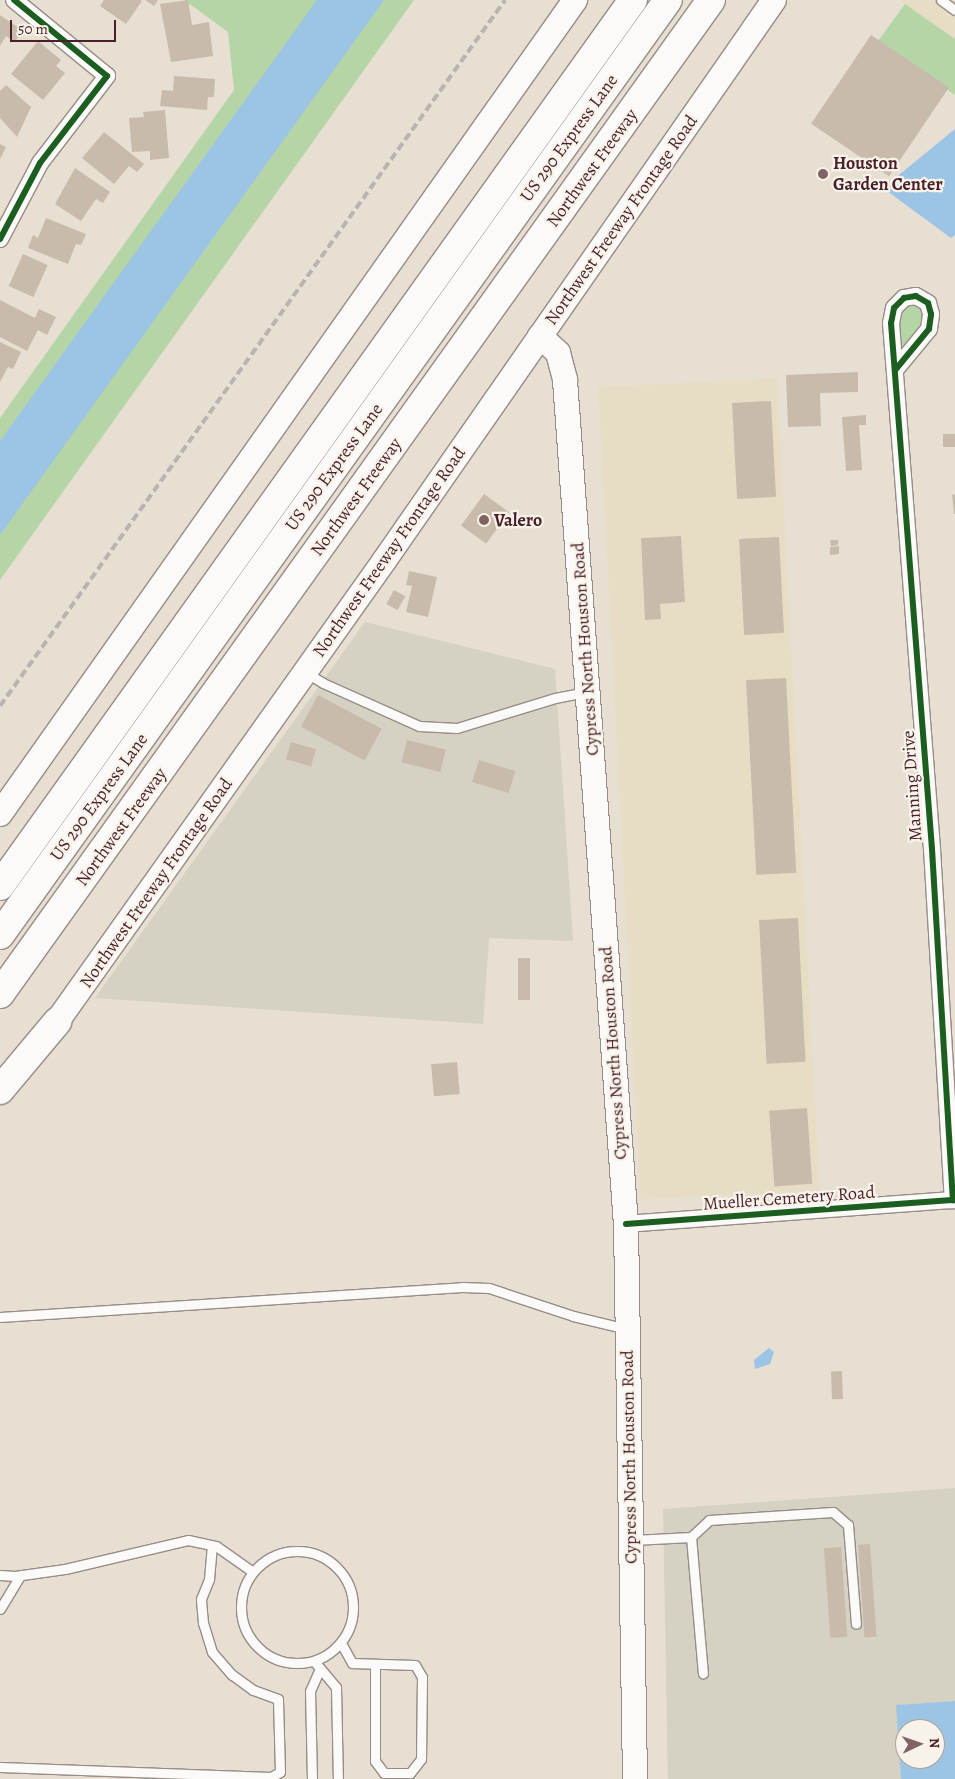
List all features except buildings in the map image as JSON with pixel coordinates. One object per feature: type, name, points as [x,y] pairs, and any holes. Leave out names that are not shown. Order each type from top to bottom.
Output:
[{"type":"highway","points":[[0,886],[633,0]]},
{"type":"highway","name":"US 290 Express Lane","points":[[0,935],[668,0]]},
{"type":"highway","name":"Northwest Freeway","points":[[0,994],[711,0]]},
{"type":"highway","points":[[0,1090],[57,1022]]},
{"type":"main road","points":[[0,814],[575,0]]},
{"type":"main road","name":"Northwest Freeway Frontage Road","points":[[0,1102],[305,672],[774,0]]},
{"type":"main road","name":"Cypress North Houston Road","points":[[540,336],[558,353],[565,380],[626,1224],[635,1779]]},
{"type":"street","points":[[0,239],[40,163],[108,76],[14,0]]},
{"type":"street","name":"Manning Drive","points":[[896,369],[932,849],[954,1200]]},
{"type":"street","name":"Mueller Cemetery Road","points":[[626,1224],[954,1200]]},
{"type":"lane","points":[[941,0],[955,10]]},
{"type":"lane","points":[[305,672],[323,683],[419,726],[457,728],[555,698],[587,692]]},
{"type":"lane","points":[[0,1317],[462,1287],[489,1288],[573,1316],[627,1329]]},
{"type":"lane","points":[[630,1540],[691,1537],[709,1520],[833,1512],[848,1525],[856,1624]]},
{"type":"lane","points":[[691,1537],[703,1672]]},
{"type":"lane","points":[[0,1575],[20,1576],[143,1553],[188,1540],[212,1545],[254,1572]]},
{"type":"lane","points":[[0,1767],[272,1776],[280,1772],[278,1699],[253,1690],[232,1675],[212,1652],[203,1623],[201,1599],[209,1579],[212,1545]]},
{"type":"lane","points":[[293,1550],[312,1552],[329,1560],[342,1573],[351,1590],[354,1608],[350,1627],[341,1643],[327,1656],[314,1661],[292,1664],[274,1659],[258,1648],[247,1634],[241,1616],[242,1597],[254,1572],[275,1555],[293,1550]]},
{"type":"lane","points":[[0,1608],[20,1576]]},
{"type":"lane","points":[[341,1643],[352,1663],[375,1664],[415,1666],[422,1677],[421,1759],[410,1773],[384,1773],[375,1761],[375,1664]]},
{"type":"lane","points":[[314,1661],[319,1671],[336,1688],[338,1779]]},
{"type":"lane","points":[[312,1779],[310,1691],[319,1671]]},
{"type":"shaded area","points":[[900,0],[955,0],[955,39],[905,4]]},
{"type":"shaded area","points":[[777,378],[820,1190],[641,1199],[598,387]]},
{"type":"shaded area","points":[[365,622],[555,669],[573,941],[489,938],[483,1024],[95,998]]},
{"type":"shaded area","points":[[955,1488],[955,1701],[897,1705],[898,1719],[895,1719],[895,1769],[900,1769],[901,1779],[668,1779],[663,1509]]},
{"type":"green space","points":[[184,0],[414,0],[0,580],[0,418],[234,90],[228,32]]},
{"type":"green space","points":[[905,4],[955,39],[955,95],[878,41]]},
{"type":"green space","points":[[915,303],[923,307],[923,326],[907,347],[902,348],[898,323],[900,311],[907,304]]},
{"type":"water","points":[[317,0],[384,0],[0,535],[0,441]]},
{"type":"water","points":[[955,129],[955,235],[951,238],[883,188]]},
{"type":"water","points":[[769,1348],[774,1352],[770,1364],[755,1369],[754,1360]]},
{"type":"water","points":[[955,1701],[955,1779],[901,1779],[900,1769],[945,1769],[945,1719],[897,1719],[896,1705]]},
{"type":"railway","points":[[0,706],[505,0]]},
{"type":"cycle path","points":[[0,239],[40,163],[107,76],[14,0]]},
{"type":"cycle path","points":[[896,369],[929,329],[931,314],[928,303],[916,296],[904,298],[894,308],[891,323],[932,849],[953,1200]]},
{"type":"cycle path","points":[[626,1224],[955,1200]]},
{"type":"place","name":"Houston Garden Center","points":[[823,174]]},
{"type":"place","name":"Valero","points":[[484,520]]}]
